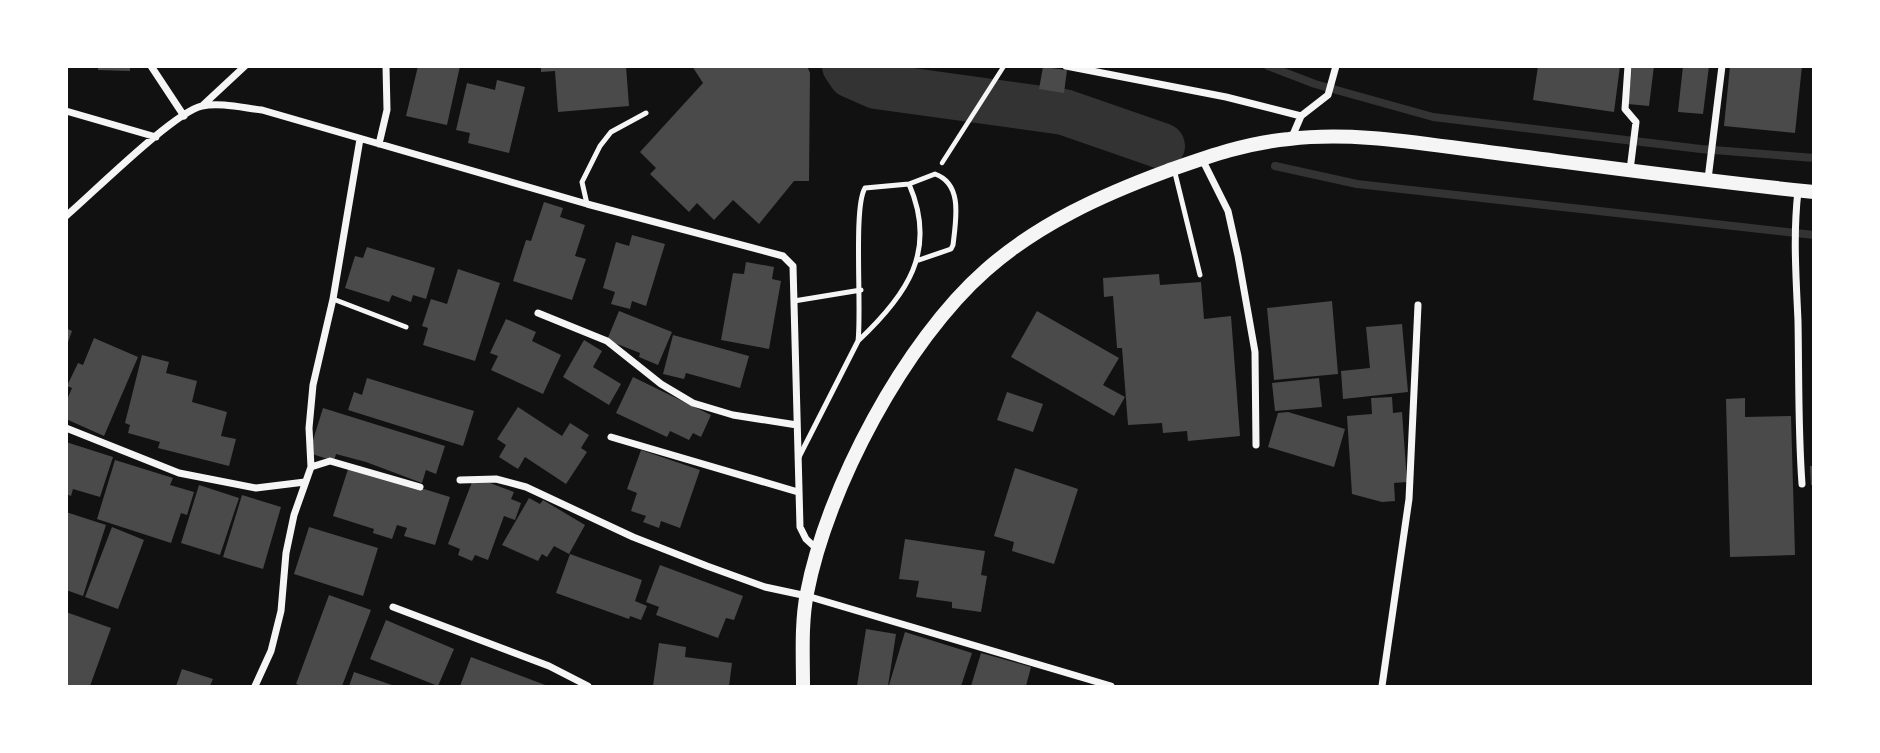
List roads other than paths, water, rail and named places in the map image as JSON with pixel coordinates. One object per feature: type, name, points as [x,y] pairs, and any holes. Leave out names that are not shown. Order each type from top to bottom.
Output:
[{"type":"main road","points":[[803,687],[807,596],[818,549],[835,497],[864,435],[935,327],[984,271],[1035,233],[1109,192],[1201,157],[1241,146],[1292,138],[1382,139],[1806,191]]},
{"type":"street","points":[[151,66],[184,116]]},
{"type":"street","points":[[66,216],[156,137],[201,106],[245,66]]},
{"type":"street","points":[[379,144],[387,110],[386,66]]},
{"type":"street","points":[[1066,66],[1226,97],[1301,116]]},
{"type":"street","points":[[1292,138],[1301,116],[1328,95],[1336,66]]},
{"type":"street","points":[[1628,66],[1625,109],[1636,122],[1630,170]]},
{"type":"street","points":[[1708,179],[1712,139],[1719,109],[1722,66]]},
{"type":"street","points":[[201,106],[262,110],[587,204],[783,256],[793,266],[800,527],[806,539],[818,549]]},
{"type":"street","points":[[66,111],[156,137]]},
{"type":"street","points":[[255,687],[271,651],[281,611],[286,553],[311,467],[309,428],[313,385],[333,299],[360,139]]},
{"type":"street","points":[[1201,157],[1228,211],[1238,256],[1255,352],[1256,445]]},
{"type":"street","points":[[1802,484],[1797,406],[1798,321],[1793,247],[1794,228],[1806,191]]},
{"type":"street","points":[[1382,687],[1409,499],[1418,305]]},
{"type":"street","points":[[538,313],[607,341],[660,384],[693,403],[733,415],[797,425]]},
{"type":"street","points":[[66,428],[179,473],[256,488],[305,482]]},
{"type":"street","points":[[611,436],[798,492]]},
{"type":"street","points":[[311,467],[330,461],[419,487]]},
{"type":"street","points":[[460,480],[496,479],[526,486],[633,537],[765,587],[807,596],[1111,687]]},
{"type":"street","points":[[393,607],[549,666],[588,687]]},
{"type":"lane","points":[[587,204],[582,183],[600,146],[611,132],[646,113]]},
{"type":"lane","points":[[1174,169],[1199,275]]},
{"type":"lane","points":[[859,341],[859,224],[862,191],[865,188],[909,184],[934,174],[946,178],[954,190],[953,245],[951,249],[919,260]]},
{"type":"lane","points":[[798,459],[859,341],[885,314],[919,260],[918,206],[909,184]]},
{"type":"lane","points":[[794,301],[861,290]]},
{"type":"lane","points":[[333,299],[406,327]]},
{"type":"waterway","points":[[845,66],[851,75],[876,86],[1064,112],[1162,146]]},
{"type":"waterway","points":[[1268,66],[1315,84],[1433,117],[1701,149],[1814,158]]},
{"type":"waterway","points":[[1275,166],[1357,184],[1814,235]]}]
